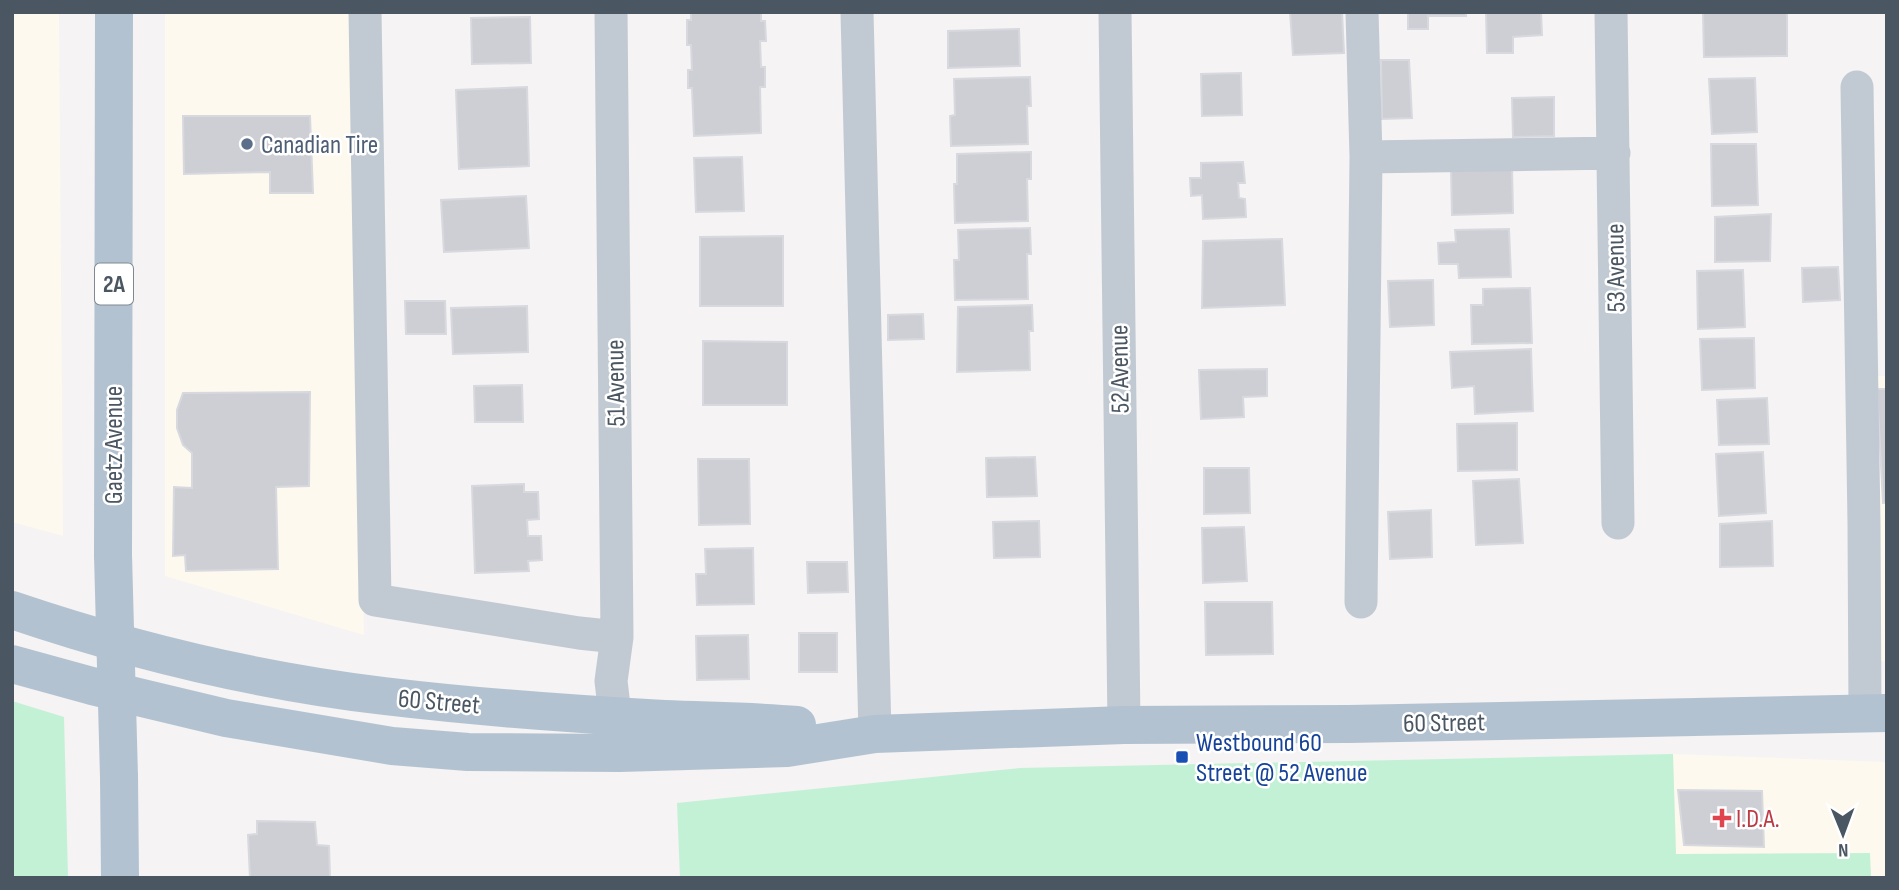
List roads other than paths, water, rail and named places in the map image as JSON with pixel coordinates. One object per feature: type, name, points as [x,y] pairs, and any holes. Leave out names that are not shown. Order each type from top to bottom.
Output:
[{"type":"main road","name":"Gaetz Avenue","points":[[114,12],[113,555],[119,777],[118,874]]},
{"type":"main road","name":"60 Street","points":[[12,610],[96,637],[197,664],[293,683],[442,702],[614,716],[794,724],[875,734]]},
{"type":"main road","name":"60 Street","points":[[12,664],[226,718],[392,747],[468,752],[620,753],[787,748],[875,734],[1124,725],[1876,714]]},
{"type":"street","points":[[365,12],[375,600],[579,633],[617,636]]},
{"type":"street","name":"51 Avenue","points":[[611,12],[617,636],[611,681],[620,753]]},
{"type":"street","points":[[857,12],[875,734]]},
{"type":"street","name":"52 Avenue","points":[[1115,12],[1124,725]]},
{"type":"street","points":[[1361,602],[1366,157],[1362,12]]},
{"type":"street","name":"53 Avenue","points":[[1611,12],[1618,523]]},
{"type":"street","points":[[1857,87],[1864,495],[1876,714]]},
{"type":"street","points":[[1366,157],[1614,153]]},
{"type":"place","name":"Canadian Tire","points":[[247,144]]},
{"type":"place","name":"Westbound 60 Street @ 52 Avenue","points":[[1182,757]]},
{"type":"place","name":"I.D.A.","points":[[1722,818]]}]
